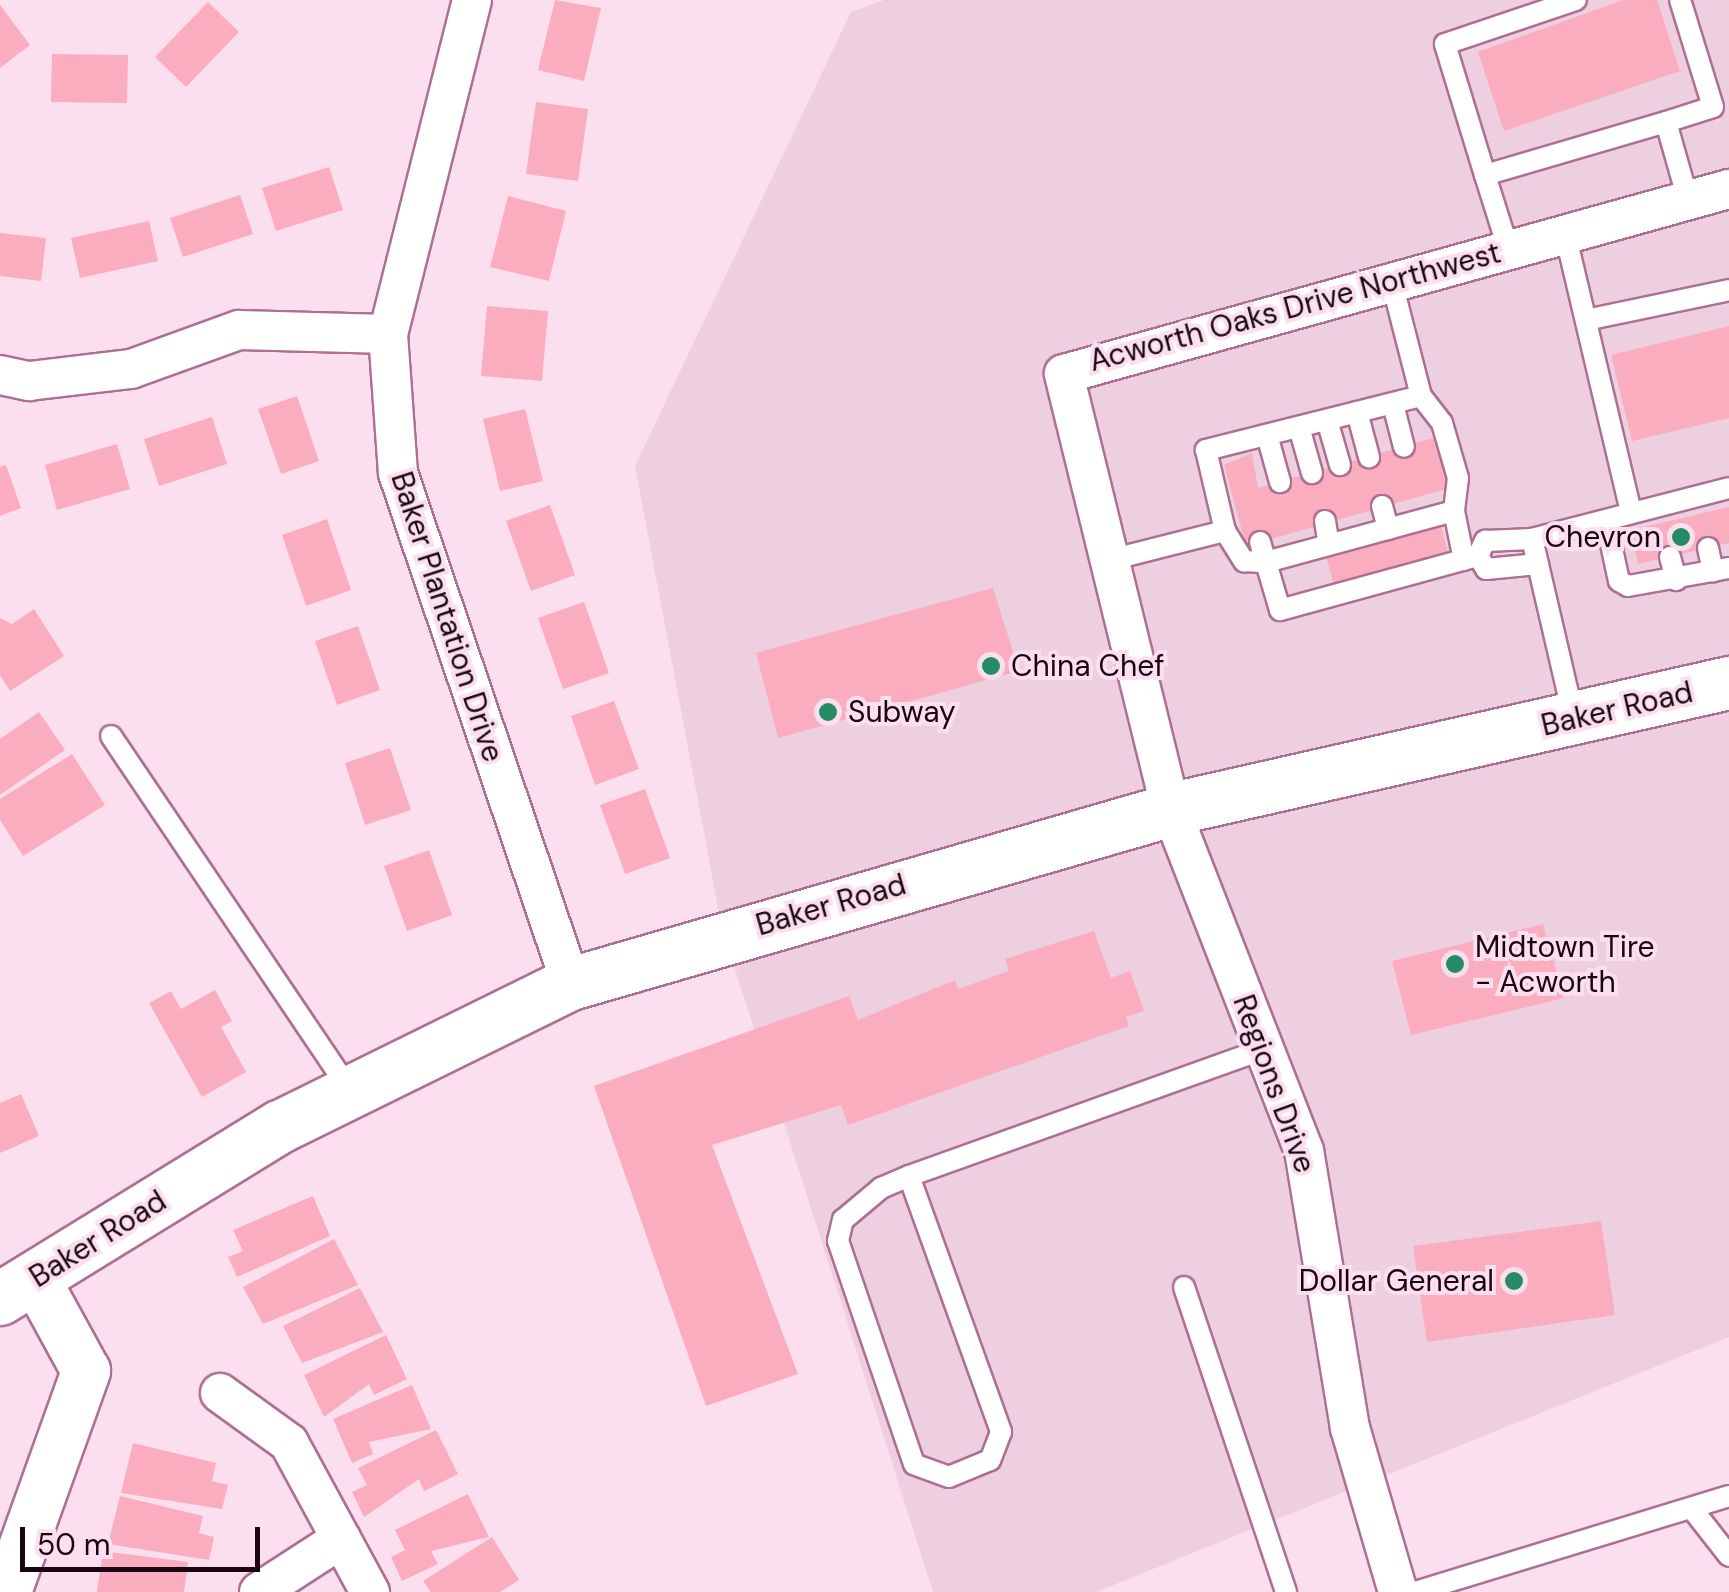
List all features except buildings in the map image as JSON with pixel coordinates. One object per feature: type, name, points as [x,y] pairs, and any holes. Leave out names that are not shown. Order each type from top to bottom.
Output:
[{"type":"main road","name":"Baker Road","points":[[18,1288],[350,1090],[571,984],[1171,810],[1729,683]]},
{"type":"street","name":"Baker Plantation Drive","points":[[472,0],[388,334],[398,472],[571,984]]},
{"type":"street","name":"Acworth Oaks Drive Northwest","points":[[1171,810],[1064,374],[1392,279],[1729,189]]},
{"type":"street","points":[[0,375],[30,381],[131,369],[239,330],[388,334]]},
{"type":"street","name":"Regions Drive","points":[[1171,810],[1304,1152],[1350,1428],[1398,1592]]},
{"type":"street","points":[[6,1592],[86,1371],[18,1288]]},
{"type":"street","points":[[220,1394],[289,1443],[370,1592]]},
{"type":"street","points":[[259,1592],[341,1539]]},
{"type":"lane","points":[[1508,248],[1445,44],[1576,0]]},
{"type":"lane","points":[[1486,175],[1713,107],[1680,0]]},
{"type":"lane","points":[[1666,122],[1688,200]]},
{"type":"lane","points":[[1565,233],[1632,513]]},
{"type":"lane","points":[[1392,279],[1421,396],[1442,423],[1458,478],[1454,511],[1471,558],[1486,568],[1538,564]]},
{"type":"lane","points":[[1586,320],[1729,290]]},
{"type":"lane","points":[[1421,396],[1267,435],[1237,451],[1206,450],[1225,531],[1244,561],[1263,552],[1301,552],[1358,542],[1454,511]]},
{"type":"lane","points":[[1393,404],[1404,446]]},
{"type":"lane","points":[[1356,412],[1369,456]]},
{"type":"lane","points":[[1327,420],[1340,465]]},
{"type":"lane","points":[[1299,426],[1312,473]]},
{"type":"lane","points":[[1267,435],[1280,482]]},
{"type":"lane","points":[[1263,552],[1280,610],[1471,558],[1485,541],[1532,539],[1632,513],[1659,515],[1697,506],[1729,488]]},
{"type":"lane","points":[[1406,527],[1418,496]]},
{"type":"lane","points":[[1382,506],[1406,527]]},
{"type":"lane","points":[[1352,514],[1358,542]]},
{"type":"lane","points":[[1606,520],[1619,581],[1637,589],[1721,569],[1708,548]]},
{"type":"lane","points":[[1325,521],[1329,545]]},
{"type":"lane","points":[[1110,560],[1225,531]]},
{"type":"lane","points":[[1294,531],[1301,552]]},
{"type":"lane","points":[[1532,539],[1574,719]]},
{"type":"lane","points":[[1670,557],[1676,580]]},
{"type":"lane","points":[[112,736],[350,1090]]},
{"type":"lane","points":[[909,1176],[1001,1432],[990,1460],[950,1476],[914,1464],[838,1241],[852,1208],[909,1176],[1264,1049]]},
{"type":"lane","points":[[1184,1287],[1286,1592]]},
{"type":"lane","points":[[1416,1592],[1729,1496]]},
{"type":"lane","points":[[1693,1510],[1729,1556]]},
{"type":"shaded area","points":[[884,0],[1729,0],[1729,1337],[1096,1592],[933,1592],[722,928],[635,466],[851,12]]},
{"type":"place","name":"Chevron","points":[[1681,537]]},
{"type":"place","name":"China Chef","points":[[991,666]]},
{"type":"place","name":"Subway","points":[[828,712]]},
{"type":"place","name":"Midtown Tire - Acworth","points":[[1455,964]]},
{"type":"place","name":"Dollar General","points":[[1514,1281]]}]
